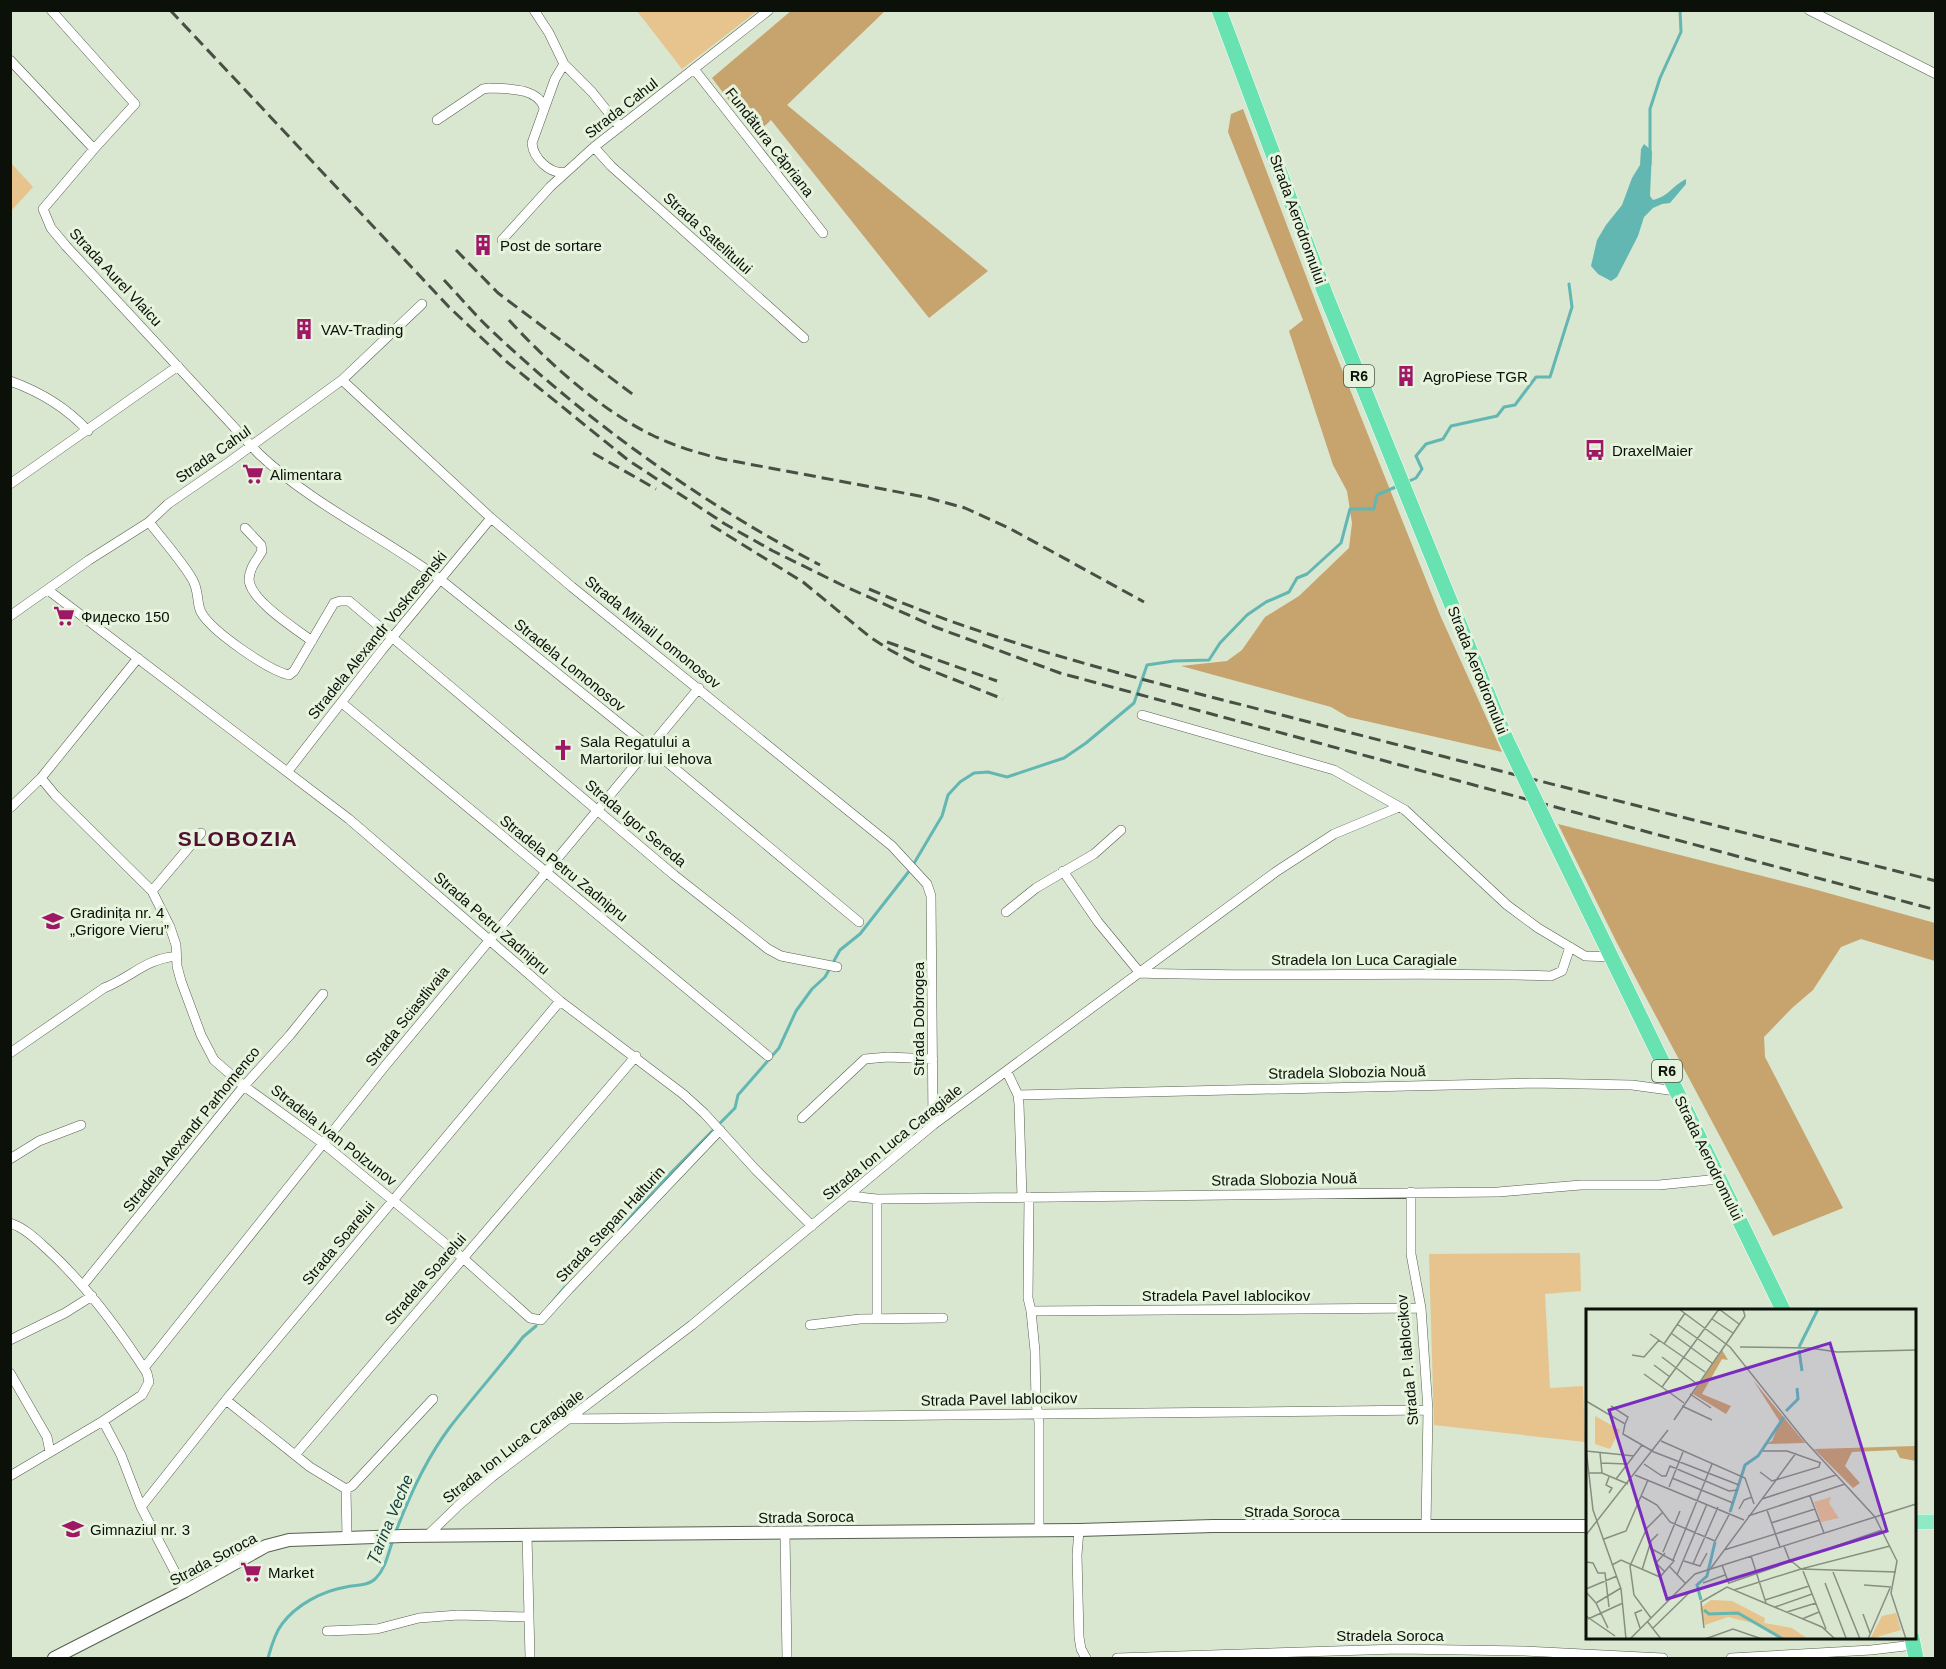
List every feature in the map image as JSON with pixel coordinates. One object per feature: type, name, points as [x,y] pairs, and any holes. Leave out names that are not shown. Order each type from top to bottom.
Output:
[{"type":"highway","name":"Strada Aerodromului","points":[[1219,10],[1325,292],[1506,739],[1782,1309]]},
{"type":"main road","points":[[1916,1522],[1935,1522]]},
{"type":"street","points":[[10,60],[94,149],[135,104],[51,10]]},
{"type":"street","points":[[534,10],[549,33],[564,64],[579,77],[620,127]]},
{"type":"street","name":"Strada Cahul","points":[[502,240],[566,172],[594,147],[769,10]]},
{"type":"street","points":[[1809,10],[1935,74]]},
{"type":"street","points":[[564,64],[555,79],[550,98],[533,137],[534,153],[538,159],[552,169],[561,173],[566,172]]},
{"type":"street","name":"Fundătura Căpriana","points":[[694,69],[823,233]]},
{"type":"street","points":[[436,120],[483,89],[489,88],[531,93],[540,100],[544,108]]},
{"type":"street","name":"Strada Satelitului","points":[[594,147],[611,166],[804,338]]},
{"type":"street","name":"Strada Aurel Vlaicu","points":[[94,149],[43,208],[51,228],[252,446]]},
{"type":"street","name":"Strada Cahul","points":[[10,616],[89,560],[149,522],[168,504],[342,380],[422,304]]},
{"type":"street","points":[[12,481],[88,431],[178,366]]},
{"type":"street","name":"Strada Mihail Lomonosov","points":[[342,380],[491,518],[572,587],[892,846],[927,884],[932,896],[931,912]]},
{"type":"street","points":[[10,381],[44,395],[88,431]]},
{"type":"street","name":"Stradela Lomonosov","points":[[252,446],[291,482],[333,511],[417,562],[441,580],[649,747],[859,922]]},
{"type":"street","name":"Stradela Alexandr Voskresenski","points":[[288,771],[491,518]]},
{"type":"street","points":[[149,522],[192,578],[198,591],[199,608],[202,614],[223,635],[274,669],[289,675],[294,671],[312,641],[275,614],[253,591],[249,580],[251,570],[262,550],[261,545],[245,528]]},
{"type":"street","name":"Strada Petru Zadnipru","points":[[48,590],[349,819],[560,1001],[636,1056],[683,1094],[812,1226]]},
{"type":"street","name":"Strada Igor Sereda","points":[[312,641],[334,603],[349,601],[683,882],[768,949],[782,956],[837,967]]},
{"type":"street","points":[[10,808],[41,778],[138,658]]},
{"type":"street","name":"Strada Sciastlivaia","points":[[144,1368],[385,1066],[699,688]]},
{"type":"street","name":"Stradela Petru Zadnipru","points":[[342,703],[768,1056]]},
{"type":"street","points":[[1142,715],[1334,770],[1405,810],[1508,905],[1538,928],[1585,956],[1612,957]]},
{"type":"street","name":"Stradela Ivan Polzunov","points":[[41,778],[55,795],[152,891],[170,927],[176,945],[177,966],[181,981],[209,1053],[219,1065],[324,1144],[463,1258],[519,1309]]},
{"type":"street","name":"Strada Ion Luca Caragiale","points":[[428,1535],[492,1477],[692,1325],[933,1125],[1277,871],[1334,834],[1398,807]]},
{"type":"street","points":[[1006,912],[1036,888],[1094,854],[1121,830]]},
{"type":"street","points":[[152,891],[201,833]]},
{"type":"street","points":[[1063,871],[1098,922],[1140,973]]},
{"type":"street","name":"Strada Dobrogea","points":[[931,912],[933,1125]]},
{"type":"street","name":"Stradela Ion Luca Caragiale","points":[[1140,973],[1360,975],[1459,973],[1551,976],[1562,971],[1570,947]]},
{"type":"street","points":[[10,1053],[104,988],[115,984],[154,960],[177,956]]},
{"type":"street","name":"Stradela Alexandr Parhomenco","points":[[83,1285],[244,1086],[323,994]]},
{"type":"street","name":"Strada Soarelui","points":[[141,1507],[226,1400],[560,1001]]},
{"type":"street","name":"Stradela Soarelui","points":[[295,1455],[636,1056]]},
{"type":"street","points":[[802,1118],[870,1057],[933,1059]]},
{"type":"street","points":[[1007,1072],[1018,1095],[1026,1197],[1028,1298],[1031,1311],[1038,1413],[1039,1530]]},
{"type":"street","name":"Stradela Slobozia Nouă","points":[[1018,1095],[1534,1083],[1632,1085],[1676,1091]]},
{"type":"street","points":[[10,1159],[39,1141],[81,1125]]},
{"type":"street","name":"Strada Stepan Halturin","points":[[519,1309],[534,1320],[541,1320],[545,1317],[680,1170],[720,1130]]},
{"type":"street","name":"Strada Slobozia Nouă","points":[[849,1196],[877,1199],[1516,1191],[1581,1185],[1659,1185],[1719,1179]]},
{"type":"street","name":"Strada P. Iablocikov","points":[[1411,1192],[1411,1254],[1421,1308],[1428,1410],[1426,1526]]},
{"type":"street","points":[[877,1199],[877,1318]]},
{"type":"street","points":[[10,1223],[34,1238],[75,1275],[114,1324],[144,1368],[149,1380],[146,1390],[103,1421],[10,1476]]},
{"type":"street","points":[[10,1340],[65,1313],[92,1296]]},
{"type":"street","name":"Stradela Pavel Iablocikov","points":[[1031,1311],[1421,1308]]},
{"type":"street","points":[[810,1325],[877,1318],[943,1318]]},
{"type":"street","points":[[10,1373],[47,1437],[50,1452]]},
{"type":"street","points":[[346,1489],[352,1486],[433,1399]]},
{"type":"street","points":[[226,1400],[295,1455],[346,1489]]},
{"type":"street","name":"Strada Pavel Iablocikov","points":[[570,1419],[1428,1410]]},
{"type":"street","points":[[103,1421],[121,1455],[141,1507],[185,1591]]},
{"type":"street","points":[[346,1489],[347,1538]]},
{"type":"street","name":"Strada Soroca","points":[[54,1659],[272,1544],[289,1540],[428,1535],[1079,1530],[1213,1526],[1586,1526]]},
{"type":"street","points":[[1079,1530],[1077,1555],[1079,1637],[1086,1659]]},
{"type":"street","points":[[785,1533],[787,1659]]},
{"type":"street","points":[[526,1535],[530,1659]]},
{"type":"street","points":[[327,1630],[377,1629],[419,1618],[458,1615],[528,1617]]},
{"type":"street","points":[[1731,1659],[1914,1647]]},
{"type":"street","name":"Stradela Sorocа","points":[[1117,1659],[1398,1648],[1524,1651],[1663,1659]]},
{"type":"shaded area","points":[[792,10],[885,11],[787,105],[988,271],[929,318],[771,120],[755,135],[712,78]]},
{"type":"shaded area","points":[[637,11],[757,11],[682,69]]},
{"type":"shaded area","points":[[1243,109],[1331,342],[1440,615],[1502,752],[1348,717],[1331,707],[1181,666],[1227,661],[1242,650],[1265,617],[1299,596],[1349,548],[1352,523],[1347,491],[1333,465],[1289,331],[1303,320],[1228,132],[1231,114]]},
{"type":"shaded area","points":[[11,163],[33,187],[10,211]]},
{"type":"shaded area","points":[[1558,824],[1817,890],[1935,923],[1935,961],[1861,939],[1841,947],[1813,990],[1764,1037],[1765,1057],[1843,1208],[1773,1236],[1617,943]]},
{"type":"shaded area","points":[[1580,1253],[1581,1291],[1545,1294],[1550,1388],[1583,1386],[1585,1442],[1434,1425],[1429,1254]]},
{"type":"water","points":[[1644,144],[1652,151],[1650,196],[1653,200],[1663,196],[1686,179],[1686,184],[1670,203],[1653,208],[1644,217],[1638,236],[1617,277],[1611,281],[1598,274],[1591,266],[1597,240],[1622,205],[1632,178],[1640,165],[1641,149]]},
{"type":"waterway","points":[[1650,164],[1650,109],[1660,78],[1681,32],[1680,10]]},
{"type":"waterway","points":[[1407,482],[1416,478],[1422,469],[1416,456],[1426,444],[1443,439],[1451,426],[1497,416],[1504,407],[1515,405],[1536,377],[1550,377],[1572,307],[1569,284]]},
{"type":"waterway","points":[[913,865],[942,816],[948,795],[960,782],[974,773],[988,772],[1007,777],[1064,758],[1134,703],[1147,665],[1174,661],[1209,660],[1220,643],[1247,615],[1266,602],[1289,592],[1297,578],[1307,574],[1341,543],[1350,509],[1374,509],[1377,495],[1398,486]]},
{"type":"waterway","points":[[623,1226],[654,1190],[735,1108],[738,1095],[779,1048],[796,1011],[812,989],[825,977],[840,950],[860,934],[910,870]]},
{"type":"waterway","points":[[550,1305],[565,1287]]},
{"type":"waterway","name":"Țarina Veche","points":[[395,1534],[419,1478],[441,1439],[523,1337],[536,1326]]},
{"type":"waterway","name":"Țarina Veche","points":[[268,1658],[277,1632],[288,1617],[319,1595],[373,1581],[382,1570],[393,1540]]},
{"type":"railway","points":[[170,10],[449,307],[507,362],[628,460],[725,524],[773,551],[935,627],[1060,673],[1936,910]]},
{"type":"railway","points":[[456,250],[498,293],[635,396]]},
{"type":"railway","points":[[444,280],[485,324],[528,364],[607,429],[647,459],[732,515],[820,565]]},
{"type":"railway","points":[[509,320],[558,369],[595,399],[633,425],[660,439],[722,459],[925,497],[965,508],[1009,528],[1144,602]]},
{"type":"railway","points":[[593,453],[656,489]]},
{"type":"railway","points":[[711,525],[803,582],[870,637],[890,650],[920,666],[1003,699]]},
{"type":"railway","points":[[869,589],[975,630],[1084,663],[1936,881]]},
{"type":"railway","points":[[887,642],[997,681]]},
{"type":"place","name":"Post de sortare","points":[[483,245]]},
{"type":"place","name":"VAV-Trading","points":[[304,329]]},
{"type":"place","name":"AgroPiese TGR","points":[[1406,376]]},
{"type":"place","name":"DraxelMaier","points":[[1595,450]]},
{"type":"place","name":"Alimentara","points":[[253,474]]},
{"type":"place","name":"Фидеско 150","points":[[64,616]]},
{"type":"place","name":"Sala Regatului a Martorilor lui Iehova","points":[[563,750]]},
{"type":"place","name":"Gradinița nr. 4 „Grigore Vieru”","points":[[53,921]]},
{"type":"place","name":"Gimnaziul nr. 3","points":[[73,1529]]},
{"type":"place","name":"Market","points":[[251,1572]]},
{"type":"district","name":"SLOBOZIA","points":[[238,838]]}]
